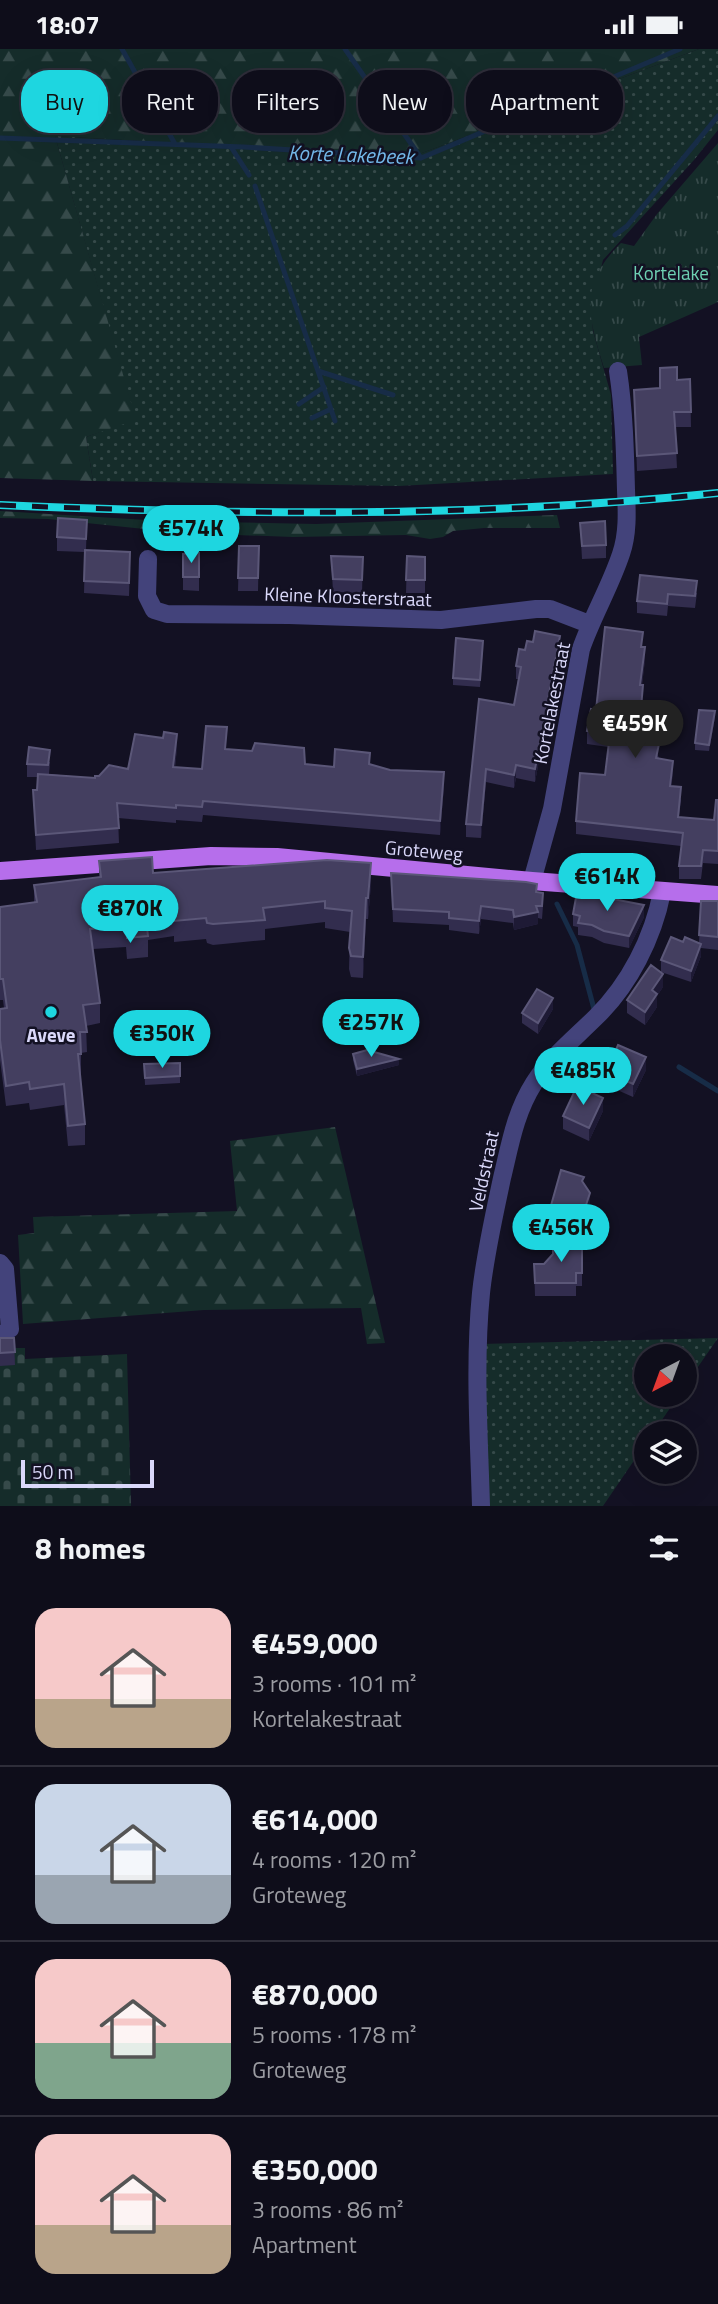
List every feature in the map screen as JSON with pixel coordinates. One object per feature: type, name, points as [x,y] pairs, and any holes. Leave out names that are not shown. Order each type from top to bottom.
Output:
[{"type":"main road","name":"Groteweg","points":[[0,871],[211,856],[264,857],[718,895]]},
{"type":"street","name":"Kortelakestraat","points":[[532,881],[552,809],[581,649],[589,624],[621,555],[626,529],[624,418],[618,371]]},
{"type":"street","name":"Kleine Kloosterstraat","points":[[148,559],[147,596],[153,610],[167,614],[441,620],[550,609],[589,624]]},
{"type":"street","name":"Veldstraat","points":[[481,1506],[477,1373],[481,1293],[494,1215],[516,1118],[534,1083],[547,1065],[598,1015],[626,978],[645,946],[658,914],[662,892]]},
{"type":"street","points":[[0,1263],[5,1269],[10,1329],[0,1336]]},
{"type":"green space","points":[[0,49],[699,49],[623,78],[623,70],[466,70],[466,133],[475,133],[411,157],[55,136],[136,420],[86,437],[93,481],[0,478]]},
{"type":"green space","points":[[699,49],[718,49],[718,130],[603,260],[591,309],[593,331],[611,395],[613,474],[399,486],[93,481],[86,437],[135,419],[55,136],[411,157],[475,133],[623,133],[623,78]]},
{"type":"green space","name":"Kortelake","points":[[718,143],[718,302],[639,337],[642,365],[604,368],[594,332],[590,302],[598,273],[621,243],[634,246],[657,214]]},
{"type":"green space","points":[[0,511],[163,521],[316,524],[557,515],[560,528],[484,528],[453,531],[443,537],[430,539],[406,535],[293,537],[183,533],[48,519],[0,518]]},
{"type":"green space","points":[[335,1127],[385,1343],[367,1344],[361,1308],[204,1310],[23,1324],[18,1235],[34,1233],[33,1217],[237,1211],[230,1141]]},
{"type":"green space","points":[[718,1338],[697,1368],[697,1344],[634,1344],[634,1407],[671,1407],[661,1421],[634,1421],[634,1461],[603,1506],[486,1506],[481,1344]]},
{"type":"green space","points":[[0,1348],[25,1348],[25,1359],[127,1354],[131,1506],[0,1506]]},
{"type":"building","points":[[677,367],[677,380],[690,379],[691,412],[674,412],[677,453],[637,456],[634,390],[660,388],[660,368]]},
{"type":"building","points":[[58,518],[87,520],[86,539],[57,537]]},
{"type":"building","points":[[605,521],[606,545],[582,546],[580,523]]},
{"type":"building","points":[[239,546],[259,546],[258,578],[238,578]]},
{"type":"building","points":[[85,550],[130,552],[129,583],[84,581]]},
{"type":"building","points":[[199,553],[199,577],[183,577],[183,554]]},
{"type":"building","points":[[331,556],[363,557],[362,580],[333,579]]},
{"type":"building","points":[[407,556],[425,557],[425,580],[406,580]]},
{"type":"building","points":[[640,575],[697,581],[695,596],[668,594],[667,604],[637,601]]},
{"type":"building","points":[[605,627],[643,632],[641,647],[645,647],[640,685],[643,685],[641,708],[633,707],[629,734],[653,737],[652,744],[659,744],[656,758],[673,761],[670,786],[681,787],[678,817],[714,820],[718,800],[718,851],[703,850],[701,866],[679,866],[683,833],[576,821],[580,773],[605,775],[610,734],[587,731],[591,709],[596,710]]},
{"type":"building","points":[[535,631],[560,636],[535,769],[516,765],[514,775],[486,769],[481,825],[466,824],[479,699],[514,705],[521,667],[516,666],[519,649],[525,650],[527,641],[533,642]]},
{"type":"building","points":[[456,638],[483,641],[480,680],[453,678]]},
{"type":"building","points":[[699,710],[715,711],[709,745],[695,743]]},
{"type":"building","points":[[206,726],[227,727],[225,749],[252,751],[255,743],[304,748],[305,764],[334,767],[335,749],[370,753],[369,764],[390,770],[444,772],[440,821],[203,801],[202,807],[176,805],[176,808],[117,803],[119,828],[36,835],[33,790],[37,790],[38,774],[95,778],[109,765],[128,769],[135,734],[163,738],[164,732],[177,734],[173,767],[202,769]]},
{"type":"building","points":[[29,747],[50,750],[48,765],[27,764]]},
{"type":"building","points":[[152,857],[153,873],[327,860],[371,863],[363,957],[351,956],[349,948],[352,911],[325,908],[325,901],[263,908],[265,920],[213,924],[207,923],[206,918],[174,921],[174,916],[146,919],[148,936],[127,938],[126,926],[90,929],[100,1003],[83,1005],[87,1032],[80,1032],[81,1054],[78,1054],[85,1124],[68,1126],[64,1084],[30,1089],[29,1082],[6,1086],[0,1040],[0,1009],[7,1008],[3,979],[0,979],[0,907],[37,902],[34,885],[101,877],[99,861]]},
{"type":"building","points":[[391,873],[537,884],[536,892],[543,893],[542,906],[536,906],[538,912],[514,917],[513,910],[481,906],[479,921],[449,918],[449,912],[393,909]]},
{"type":"building","points":[[577,892],[644,905],[629,936],[578,923],[580,916],[573,914]]},
{"type":"building","points":[[701,901],[718,901],[718,937],[699,935]]},
{"type":"building","points":[[671,937],[683,942],[685,937],[701,944],[691,971],[661,960]]},
{"type":"building","points":[[651,965],[663,974],[652,990],[657,994],[645,1012],[627,1000]]},
{"type":"building","points":[[537,989],[553,998],[538,1023],[522,1013]]},
{"type":"building","points":[[618,1045],[646,1057],[633,1084],[606,1072]]},
{"type":"building","points":[[367,1050],[399,1059],[357,1069],[353,1054]]},
{"type":"building","points":[[180,1063],[180,1076],[145,1078],[144,1064]]},
{"type":"building","points":[[577,1086],[603,1098],[589,1128],[563,1116]]},
{"type":"building","points":[[561,1170],[584,1177],[582,1181],[590,1193],[584,1211],[573,1216],[550,1209]]},
{"type":"building","points":[[575,1240],[582,1242],[582,1273],[576,1273],[576,1283],[535,1283],[534,1264],[544,1264],[553,1254],[553,1243]]},
{"type":"building","points":[[0,1338],[14,1338],[15,1352],[0,1353]]},
{"type":"waterway","points":[[122,49],[175,144]]},
{"type":"waterway","points":[[345,49],[421,158]]},
{"type":"waterway","name":"Korte Lakebeek","points":[[0,138],[244,147],[421,158],[680,49]]},
{"type":"waterway","points":[[615,235],[627,226],[718,116]]},
{"type":"waterway","points":[[231,147],[249,175]]},
{"type":"waterway","points":[[255,186],[335,421]]},
{"type":"waterway","points":[[318,371],[393,395]]},
{"type":"waterway","points":[[299,404],[324,387]]},
{"type":"waterway","points":[[312,418],[331,409]]},
{"type":"waterway","points":[[557,904],[577,945],[594,1009]]},
{"type":"waterway","points":[[679,1067],[718,1091]]},
{"type":"railway","points":[[0,505],[180,511],[359,512],[539,507],[718,493]]},
{"type":"place","name":"Aveve","points":[[51,1012]]}]
